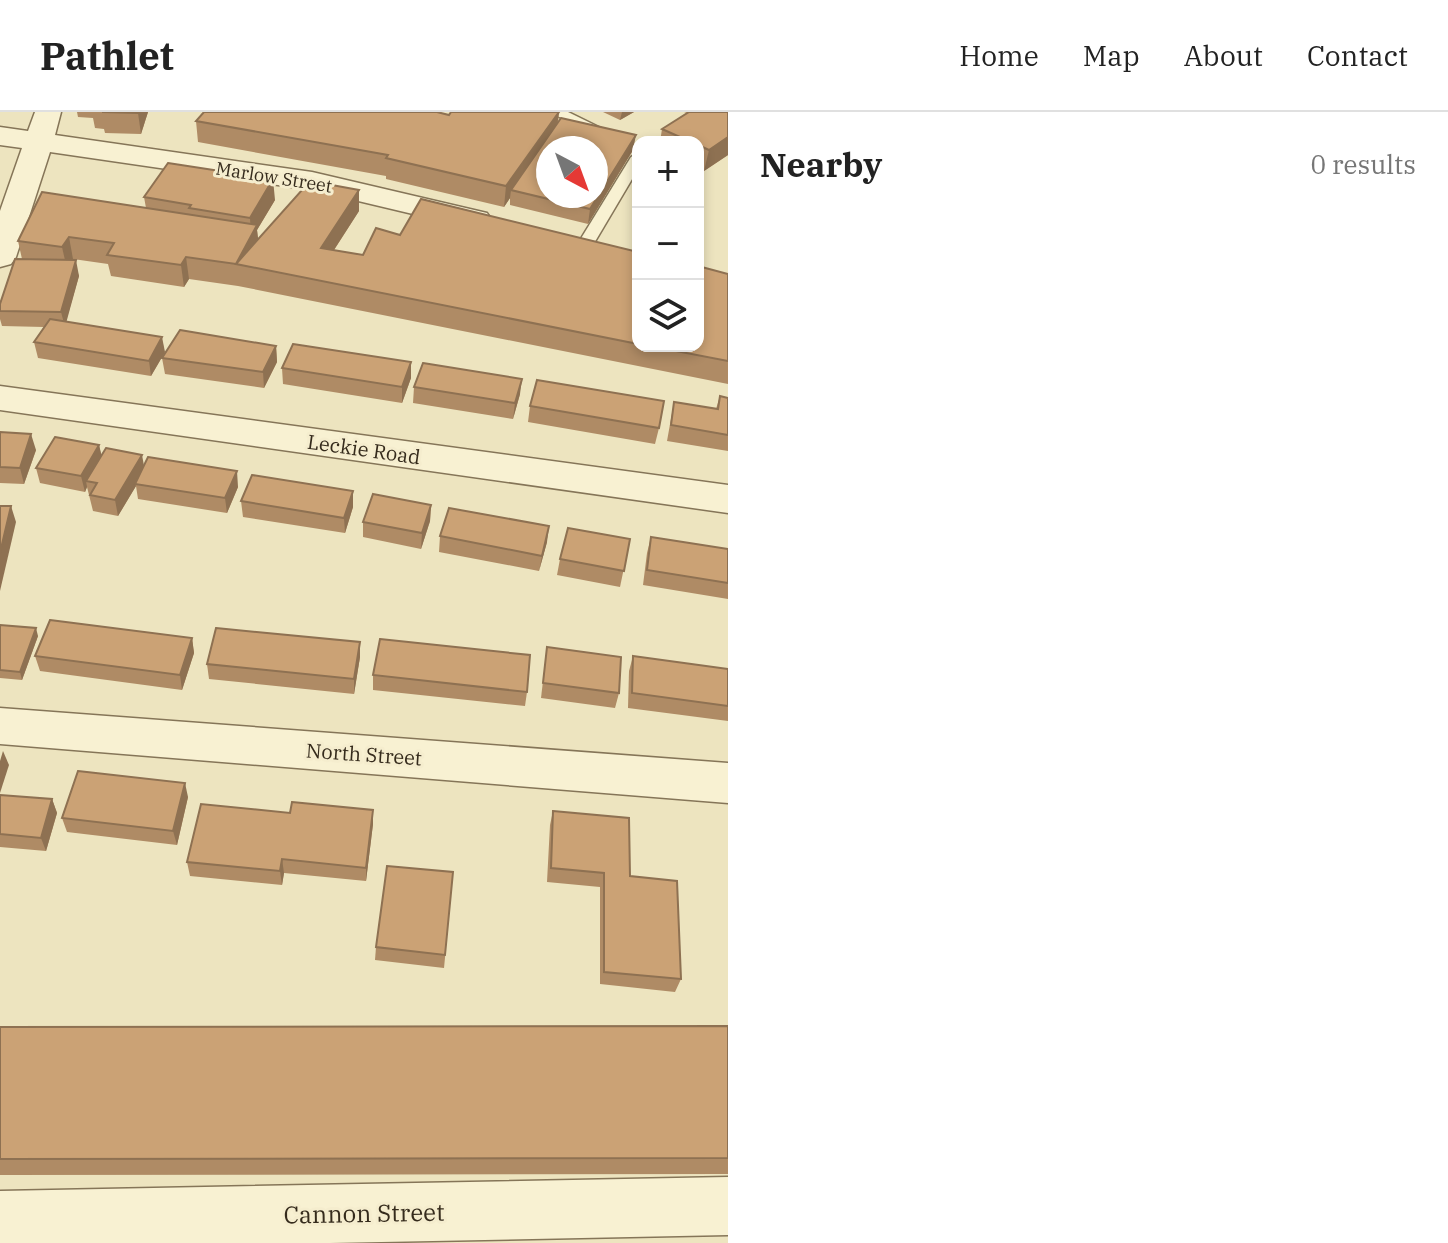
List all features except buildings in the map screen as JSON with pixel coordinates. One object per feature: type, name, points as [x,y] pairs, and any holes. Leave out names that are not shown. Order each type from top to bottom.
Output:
[{"type":"street","points":[[0,257],[48,112]]},
{"type":"street","name":"Marlow Street","points":[[0,136],[312,181],[509,227]]},
{"type":"street","points":[[555,238],[598,248]]},
{"type":"street","name":"Leckie Road","points":[[0,398],[728,499]]},
{"type":"street","name":"North Street","points":[[0,726],[728,783]]},
{"type":"street","name":"Cannon Street","points":[[0,1220],[728,1206]]},
{"type":"lane","points":[[556,112],[631,147],[598,248]]}]
